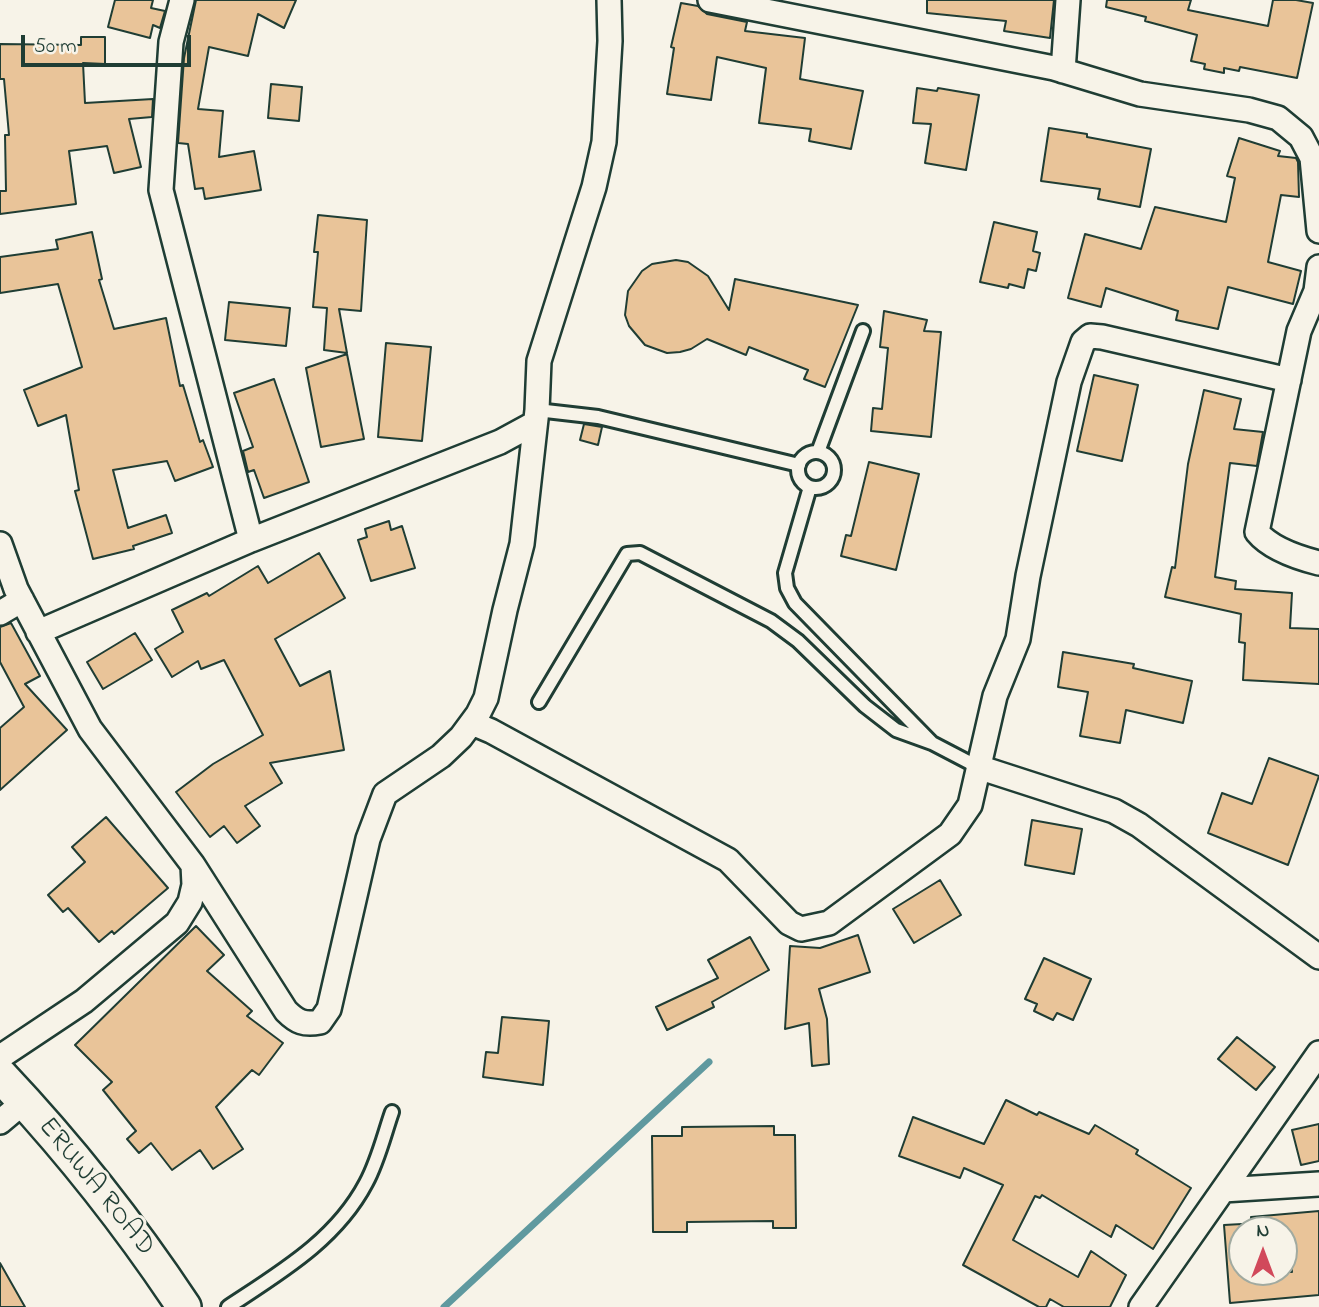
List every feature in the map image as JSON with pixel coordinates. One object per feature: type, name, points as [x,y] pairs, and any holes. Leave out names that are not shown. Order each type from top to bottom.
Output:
[{"type":"main road","name":"ERUWA ROAD","points":[[0,1075],[12,1111],[75,1158],[138,1238],[184,1307]]},
{"type":"street","points":[[182,0],[171,42],[161,190],[251,540]]},
{"type":"street","points":[[0,544],[22,600],[90,729],[193,865],[286,1011],[297,1021],[310,1024],[320,1022],[329,1009],[368,839],[385,794],[441,756],[461,737],[486,698],[522,544],[536,417],[539,360],[594,187],[604,142],[610,41],[609,0]]},
{"type":"street","points":[[710,0],[1063,71],[1140,94],[1249,110],[1278,118],[1301,137],[1312,158],[1319,231]]},
{"type":"street","points":[[1063,71],[1068,0]]},
{"type":"street","points":[[1319,267],[1315,291],[1299,331],[1257,532],[1273,545],[1319,563]]},
{"type":"street","points":[[472,723],[491,730],[728,860],[789,923],[801,929],[829,923],[950,834],[970,805],[995,696],[1018,639],[1028,576],[1069,382],[1083,342],[1090,336],[1102,337],[1289,380]]},
{"type":"street","points":[[38,632],[251,540],[500,442],[536,417]]},
{"type":"street","points":[[0,613],[22,600]]},
{"type":"street","points":[[978,767],[1114,811],[1319,957]]},
{"type":"street","points":[[0,1057],[83,1001],[177,923],[190,902],[194,885],[193,865]]},
{"type":"street","points":[[1141,1307],[1319,1053]]},
{"type":"street","points":[[1223,1190],[1319,1184]]},
{"type":"lane","points":[[818,452],[863,331]]},
{"type":"lane","points":[[536,417],[598,417],[799,466]]},
{"type":"lane","points":[[818,452],[830,458],[835,471],[833,478],[824,487],[810,487],[800,479],[799,466],[809,453],[818,452]]},
{"type":"lane","points":[[810,487],[785,573],[787,588],[795,603],[932,743]]},
{"type":"lane","points":[[539,702],[626,554],[640,553],[771,621],[798,641],[875,714],[896,730],[932,743],[978,767]]},
{"type":"lane","points":[[228,1307],[298,1261],[329,1233],[367,1182],[392,1112]]},
{"type":"building","points":[[115,0],[153,0],[151,8],[165,11],[160,28],[153,25],[150,38],[108,27]]},
{"type":"building","points":[[196,0],[296,0],[284,28],[258,14],[248,56],[209,47],[198,109],[223,111],[219,157],[254,151],[261,190],[205,199],[203,188],[195,189],[188,144],[178,143],[184,58]]},
{"type":"building","points":[[927,0],[1054,0],[1050,38],[1004,31],[1006,21],[927,13]]},
{"type":"building","points":[[1107,0],[1191,0],[1188,10],[1268,26],[1273,0],[1313,3],[1297,78],[1240,67],[1239,71],[1224,68],[1224,73],[1204,69],[1205,64],[1191,61],[1197,35],[1145,21],[1146,17],[1106,7]]},
{"type":"building","points":[[681,3],[698,6],[707,14],[747,22],[745,31],[805,38],[800,79],[863,91],[851,149],[809,141],[811,129],[759,123],[766,68],[717,57],[711,100],[667,94],[674,48],[671,47]]},
{"type":"building","points":[[81,37],[105,37],[105,64],[83,63],[85,103],[153,99],[152,117],[129,119],[141,167],[114,173],[107,146],[69,151],[76,204],[0,214],[0,191],[6,191],[5,135],[9,135],[4,79],[0,79],[0,44],[81,45]]},
{"type":"building","points":[[271,84],[302,87],[299,121],[268,118]]},
{"type":"building","points":[[917,88],[937,91],[938,88],[979,95],[966,170],[925,163],[931,124],[913,123]]},
{"type":"building","points":[[1049,128],[1151,149],[1140,207],[1098,199],[1100,189],[1041,181]]},
{"type":"building","points":[[1239,138],[1280,151],[1278,156],[1296,158],[1298,162],[1299,197],[1281,195],[1268,262],[1301,271],[1293,304],[1228,287],[1218,329],[1176,320],[1178,311],[1106,288],[1101,307],[1068,298],[1085,234],[1141,249],[1155,207],[1226,222],[1235,178],[1227,176]]},
{"type":"building","points":[[318,215],[367,220],[361,311],[339,309],[347,353],[324,350],[327,308],[313,307]]},
{"type":"building","points":[[994,222],[1037,232],[1033,251],[1040,253],[1036,271],[1028,269],[1024,288],[1009,284],[1008,288],[980,282]]},
{"type":"building","points":[[92,232],[102,279],[99,280],[114,329],[166,318],[180,386],[183,385],[200,442],[203,440],[213,467],[175,481],[167,461],[113,470],[128,528],[166,515],[172,533],[133,546],[134,549],[93,559],[75,491],[79,490],[66,415],[38,426],[24,390],[82,367],[58,284],[0,293],[0,257],[58,249],[56,240]]},
{"type":"building","points":[[676,260],[688,262],[708,276],[729,310],[735,279],[858,305],[825,387],[804,379],[808,370],[749,347],[746,355],[707,339],[680,352],[667,353],[645,345],[629,326],[625,315],[628,291],[642,271],[652,264]]},
{"type":"building","points":[[229,302],[290,308],[286,346],[225,340]]},
{"type":"building","points":[[884,311],[927,320],[924,331],[941,332],[931,437],[871,431],[873,408],[882,409],[888,348],[880,347]]},
{"type":"building","points":[[386,343],[431,347],[422,441],[378,437]]},
{"type":"building","points":[[347,354],[364,439],[321,447],[306,368]]},
{"type":"building","points":[[1094,375],[1138,385],[1122,461],[1077,451]]},
{"type":"building","points":[[274,379],[309,482],[264,498],[254,470],[248,472],[243,451],[253,447],[234,393]]},
{"type":"building","points":[[1204,390],[1241,399],[1234,429],[1263,432],[1257,466],[1230,463],[1215,577],[1236,581],[1235,589],[1292,593],[1290,628],[1319,629],[1319,684],[1243,680],[1245,643],[1239,642],[1241,614],[1165,597],[1172,567],[1175,568],[1188,464]]},
{"type":"building","points":[[584,424],[602,427],[598,445],[580,440]]},
{"type":"building","points":[[869,462],[919,474],[896,570],[841,556],[846,535],[851,536]]},
{"type":"building","points":[[389,521],[391,530],[402,526],[415,568],[371,581],[358,540],[367,537],[365,529]]},
{"type":"building","points":[[319,553],[345,598],[275,639],[300,686],[330,671],[344,750],[270,763],[282,783],[245,806],[260,826],[237,843],[224,826],[210,837],[176,792],[213,764],[263,735],[224,660],[201,669],[198,661],[172,677],[155,649],[183,632],[172,610],[207,593],[209,596],[258,566],[268,583]]},
{"type":"building","points":[[11,623],[40,676],[25,684],[67,730],[0,790],[0,728],[24,707],[0,662],[0,627]]},
{"type":"building","points":[[135,633],[152,660],[103,689],[87,662]]},
{"type":"building","points":[[1063,652],[1134,664],[1133,668],[1192,681],[1183,723],[1126,710],[1120,743],[1080,736],[1088,692],[1058,687]]},
{"type":"building","points":[[1269,758],[1319,776],[1288,865],[1208,833],[1222,793],[1252,804]]},
{"type":"building","points":[[106,817],[168,888],[114,934],[112,931],[99,942],[68,908],[63,912],[48,895],[85,862],[72,847]]},
{"type":"building","points":[[1032,820],[1082,829],[1074,874],[1025,865]]},
{"type":"building","points":[[940,880],[961,915],[914,943],[893,909]]},
{"type":"building","points":[[196,926],[224,955],[207,971],[252,1011],[247,1016],[283,1043],[259,1075],[252,1070],[216,1107],[243,1149],[213,1169],[200,1150],[172,1170],[151,1143],[139,1153],[127,1139],[136,1131],[103,1090],[112,1082],[75,1045]]},
{"type":"building","points":[[858,935],[870,972],[819,989],[827,1019],[829,1064],[812,1066],[809,1023],[785,1029],[790,946],[820,948]]},
{"type":"building","points":[[750,937],[769,970],[712,1002],[714,1007],[667,1030],[656,1007],[718,978],[708,960]]},
{"type":"building","points":[[1044,958],[1091,979],[1073,1020],[1057,1013],[1053,1020],[1034,1011],[1037,1004],[1025,999]]},
{"type":"building","points":[[502,1017],[549,1021],[543,1085],[483,1077],[486,1052],[498,1053]]},
{"type":"building","points":[[1237,1037],[1275,1067],[1256,1090],[1218,1059]]},
{"type":"building","points":[[1006,1100],[1037,1115],[1039,1112],[1089,1134],[1095,1125],[1138,1150],[1136,1154],[1191,1188],[1153,1249],[1116,1225],[1111,1237],[1042,1195],[1040,1198],[1035,1196],[1013,1240],[1078,1277],[1091,1251],[1126,1275],[1110,1307],[1064,1307],[1050,1299],[1046,1307],[1039,1307],[963,1265],[1003,1185],[964,1168],[960,1178],[899,1156],[913,1117],[984,1144]]},
{"type":"building","points":[[1319,1124],[1319,1161],[1301,1165],[1292,1130]]},
{"type":"building","points":[[774,1126],[774,1135],[795,1135],[796,1228],[773,1228],[773,1221],[687,1222],[687,1232],[653,1232],[652,1136],[682,1136],[682,1127]]},
{"type":"building","points":[[1319,1211],[1319,1295],[1230,1303],[1229,1286],[1298,1286],[1298,1216],[1262,1216]]},
{"type":"building","points":[[1224,1225],[1228,1225],[1228,1277]]},
{"type":"building","points":[[0,1263],[25,1307],[0,1307]]},
{"type":"waterway","points":[[444,1307],[709,1062]]}]
